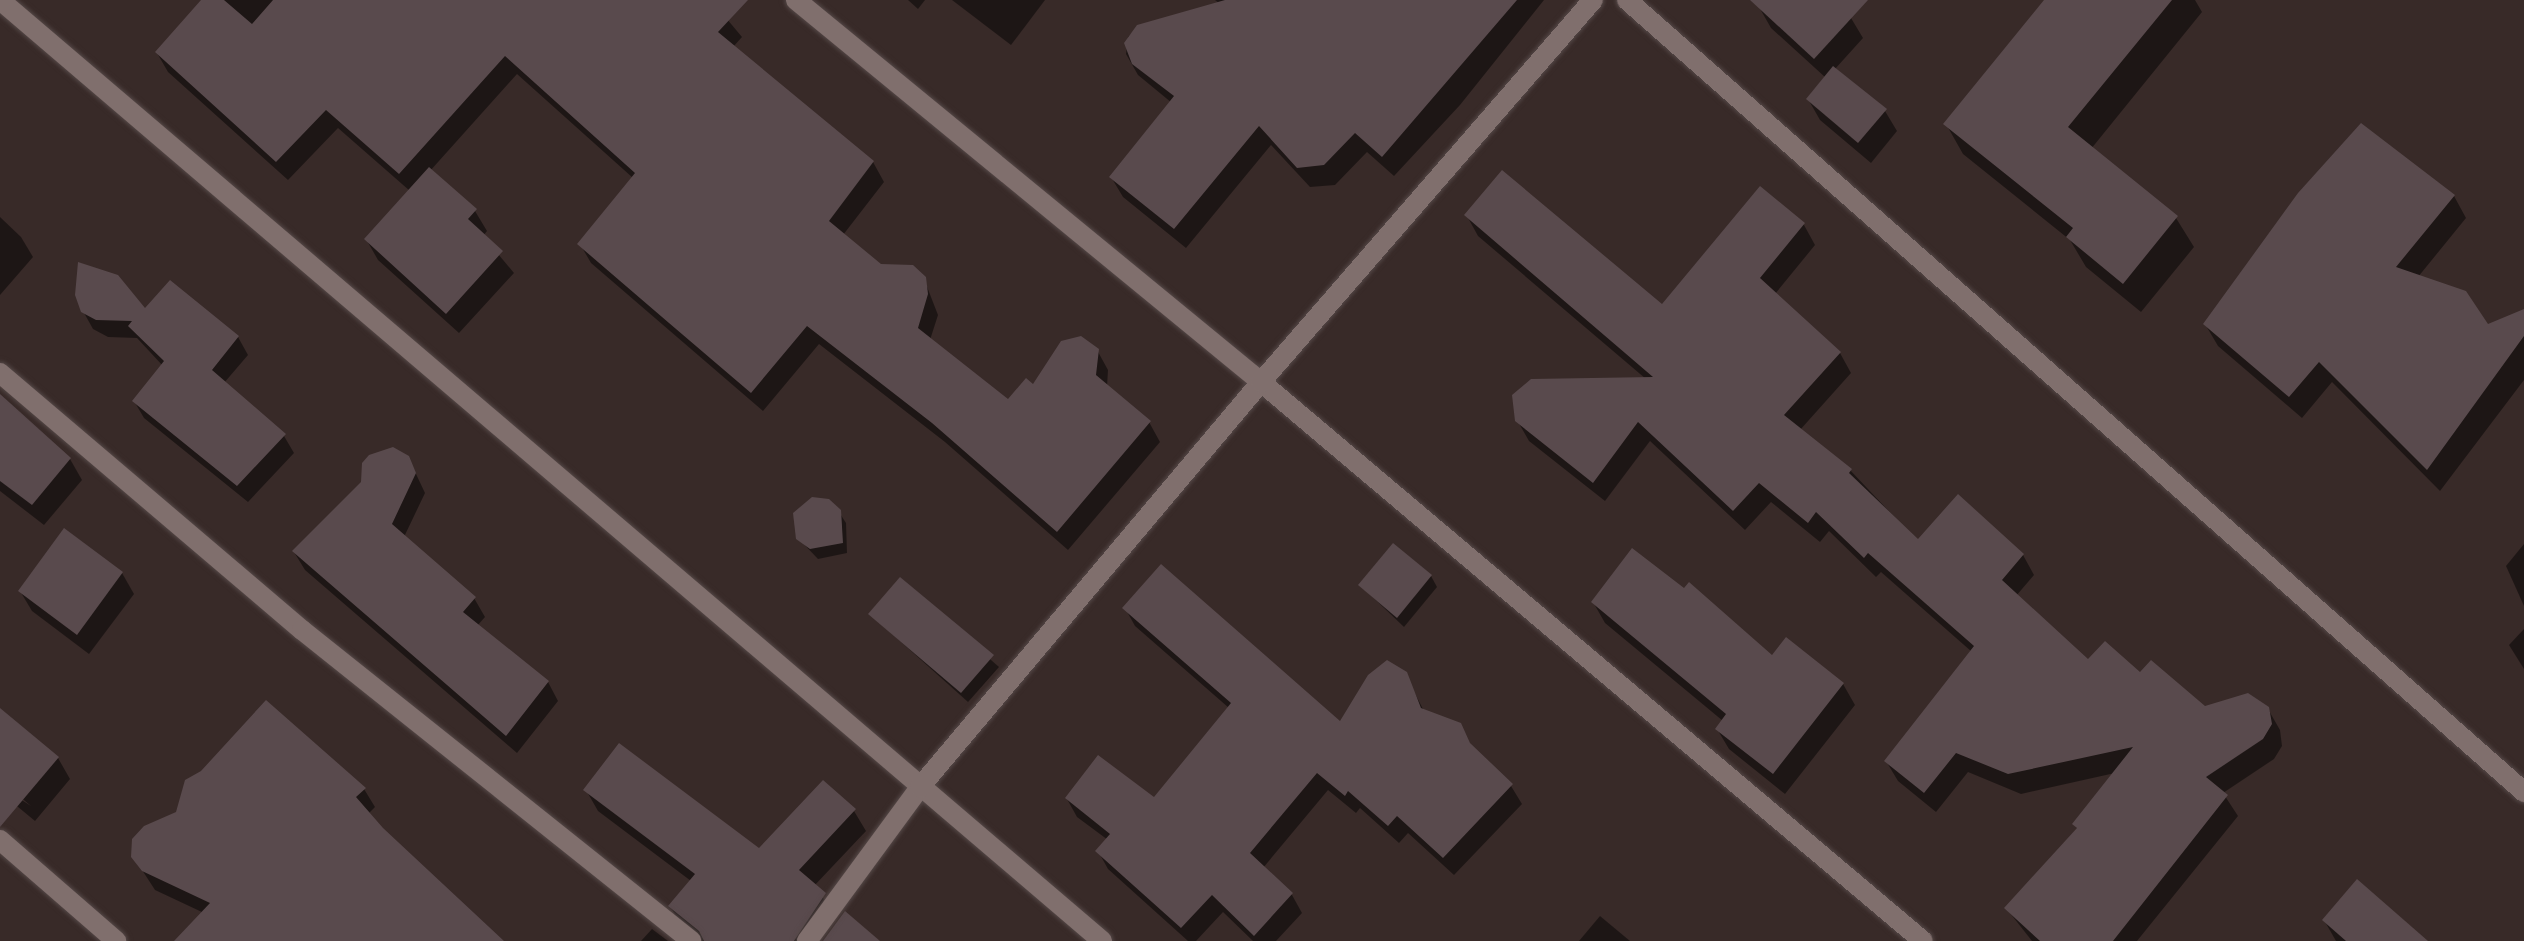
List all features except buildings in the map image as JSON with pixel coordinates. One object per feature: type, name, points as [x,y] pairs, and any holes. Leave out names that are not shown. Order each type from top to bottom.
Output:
[{"type":"street","points":[[0,0],[1102,941]]},
{"type":"street","points":[[796,0],[1261,382],[1923,941]]},
{"type":"street","points":[[807,941],[920,787],[1261,382],[1593,0]]},
{"type":"street","points":[[1627,0],[2524,792]]},
{"type":"street","points":[[0,373],[302,630],[691,941]]},
{"type":"street","points":[[0,840],[116,941]]}]
